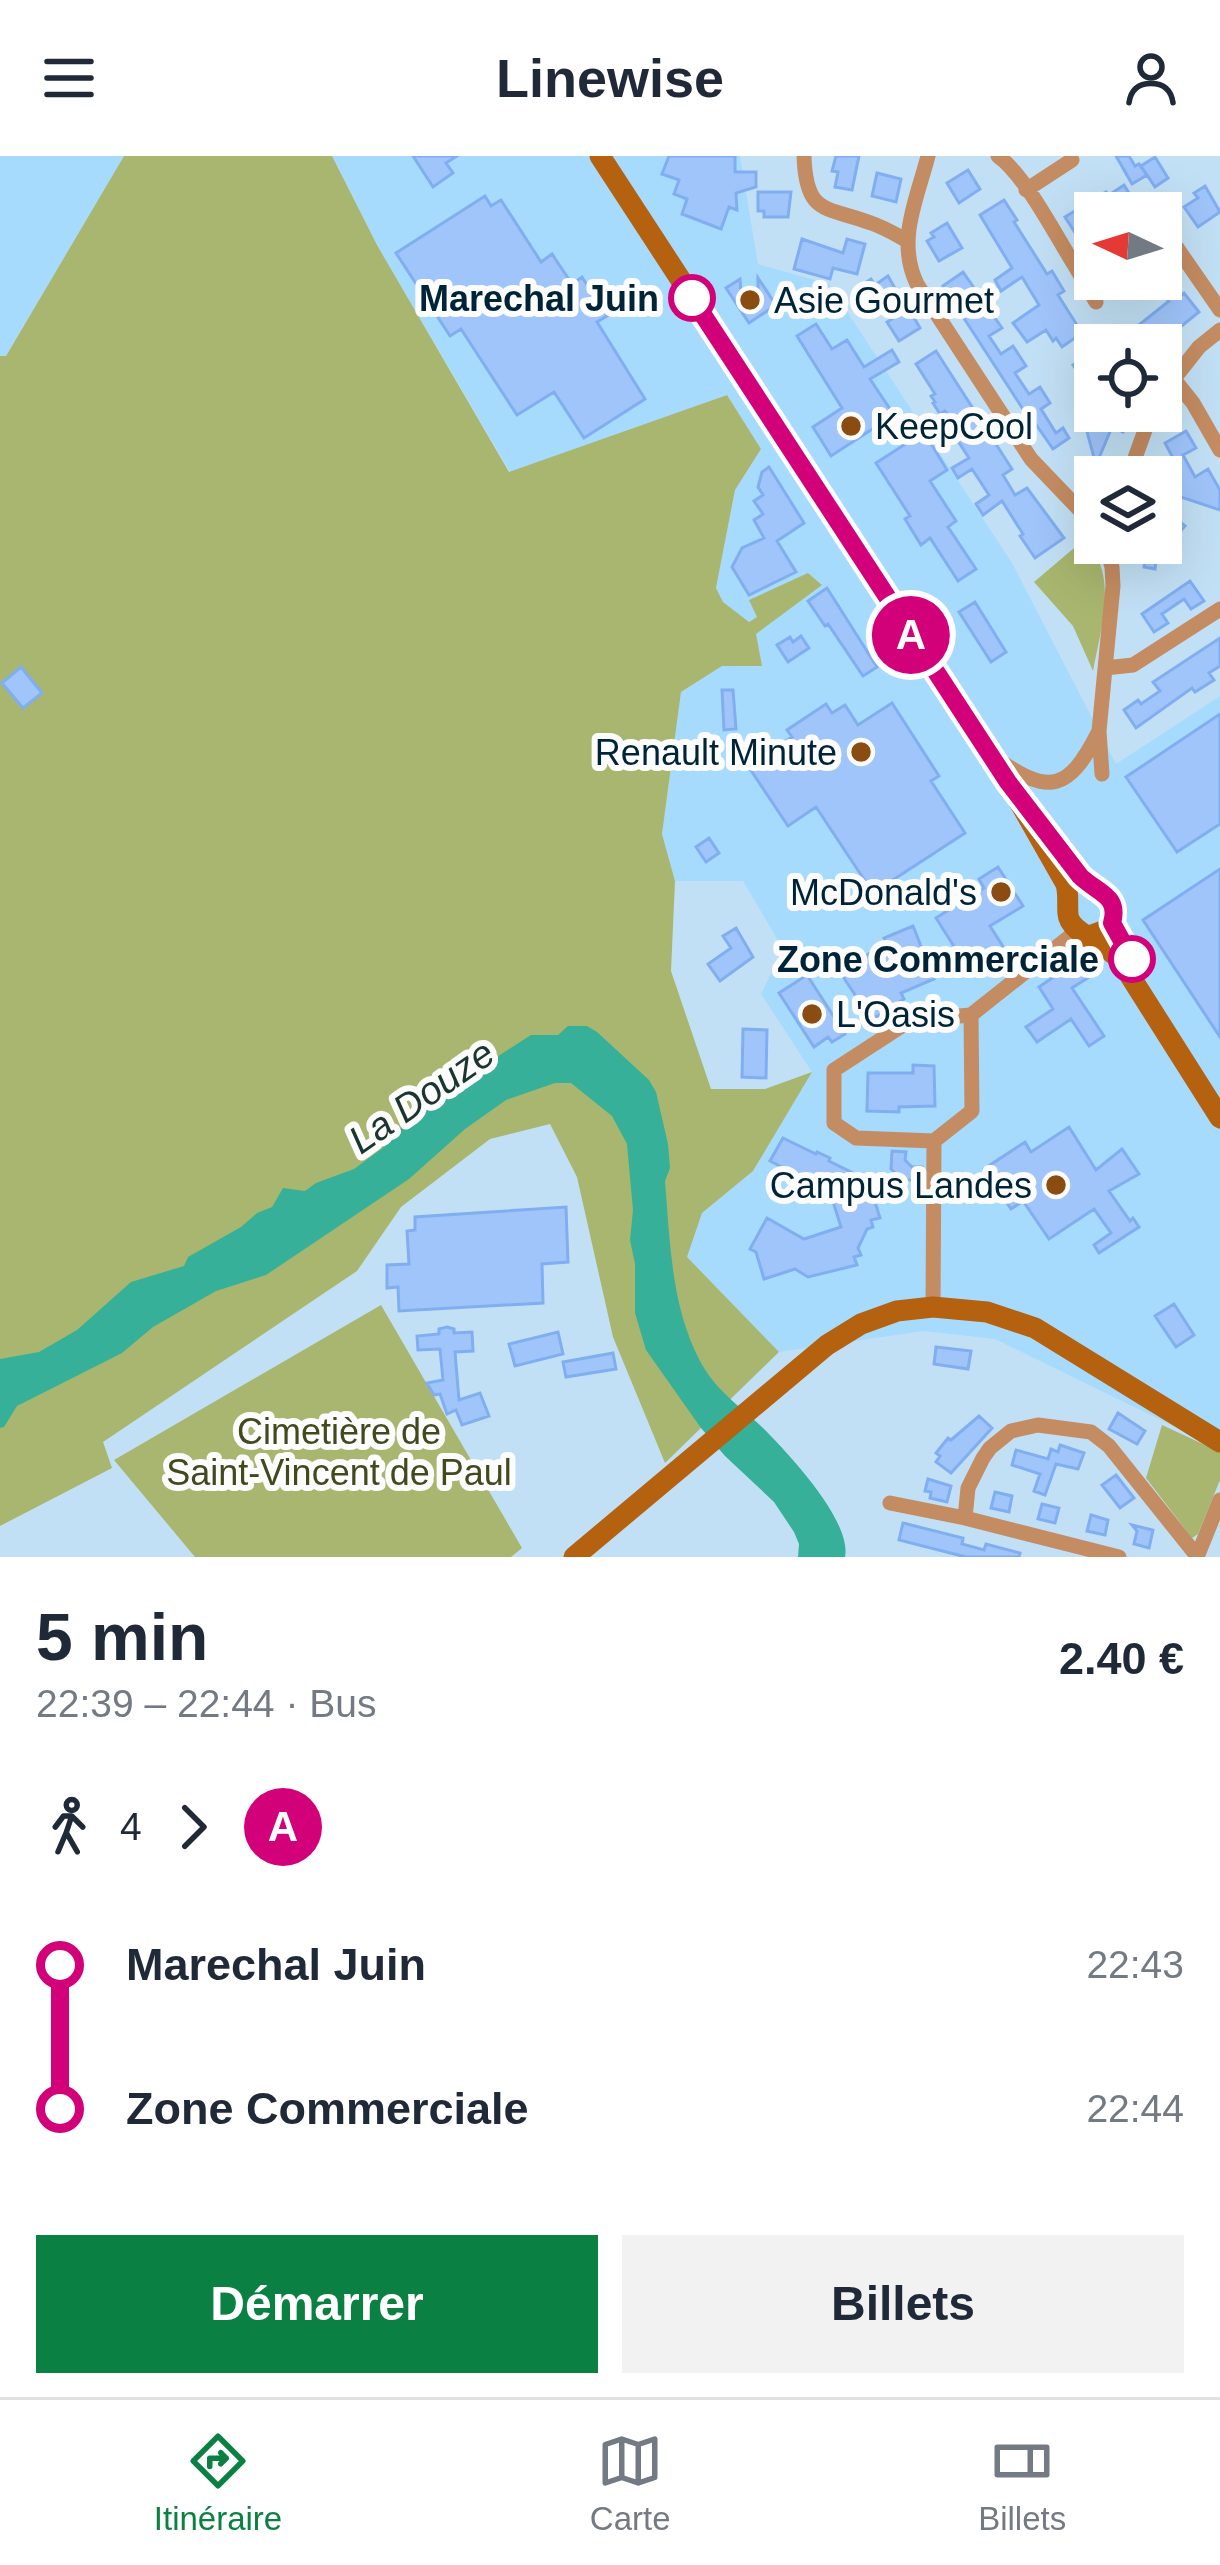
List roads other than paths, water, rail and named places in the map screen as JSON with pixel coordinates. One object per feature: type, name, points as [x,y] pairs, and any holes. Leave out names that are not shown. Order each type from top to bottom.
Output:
[{"type":"main road","points":[[600,156],[1008,782],[1062,874],[1070,901],[1067,914],[1083,934],[1120,960],[1220,1118]]},
{"type":"main road","points":[[1008,782],[1092,889]]},
{"type":"main road","points":[[1070,901],[1092,889],[1111,899],[1112,923],[1103,933],[1083,934]]},
{"type":"main road","points":[[1112,923],[1220,1097]]},
{"type":"main road","points":[[574,1557],[827,1345],[861,1324],[897,1311],[933,1307],[987,1312],[1035,1328],[1220,1442]]},
{"type":"street","points":[[804,156],[806,186],[817,203],[906,240]]},
{"type":"street","points":[[928,156],[906,240],[908,266],[1031,459],[1074,505]]},
{"type":"street","points":[[998,156],[1074,264]]},
{"type":"street","points":[[1026,190],[1072,160]]},
{"type":"street","points":[[1182,255],[1220,310]]},
{"type":"street","points":[[1182,367],[1220,330]]},
{"type":"street","points":[[1182,389],[1220,450]]},
{"type":"street","points":[[1102,774],[1099,730],[1111,564]]},
{"type":"street","points":[[1105,668],[1133,665],[1220,609]]},
{"type":"street","points":[[988,752],[1027,778],[1059,781],[1076,770],[1099,730]]},
{"type":"street","points":[[971,1015],[972,1111],[934,1142],[856,1138],[834,1123],[835,1070],[911,1020],[971,1015],[1083,934]]},
{"type":"street","points":[[933,1307],[934,1142]]},
{"type":"street","points":[[965,1518],[968,1487],[990,1448],[1011,1431],[1038,1425],[1090,1432],[1109,1446],[1197,1557],[1220,1500]]},
{"type":"street","points":[[890,1503],[1119,1557]]},
{"type":"place","name":"Marechal Juin","points":[[692,298]]},
{"type":"place","name":"Asie Gourmet","points":[[750,300]]},
{"type":"place","name":"KeepCool","points":[[851,426]]},
{"type":"place","name":"Renault Minute","points":[[861,752]]},
{"type":"place","name":"McDonald's","points":[[1001,892]]},
{"type":"place","name":"Zone Commerciale","points":[[1132,959]]},
{"type":"place","name":"L'Oasis","points":[[812,1014]]},
{"type":"place","name":"Campus Landes","points":[[1056,1185]]},
{"type":"water label","name":"La Douze","points":[[421,1096]]},
{"type":"park label","name":"Cimetière de Saint-Vincent de Paul","points":[[339,1452]]}]
